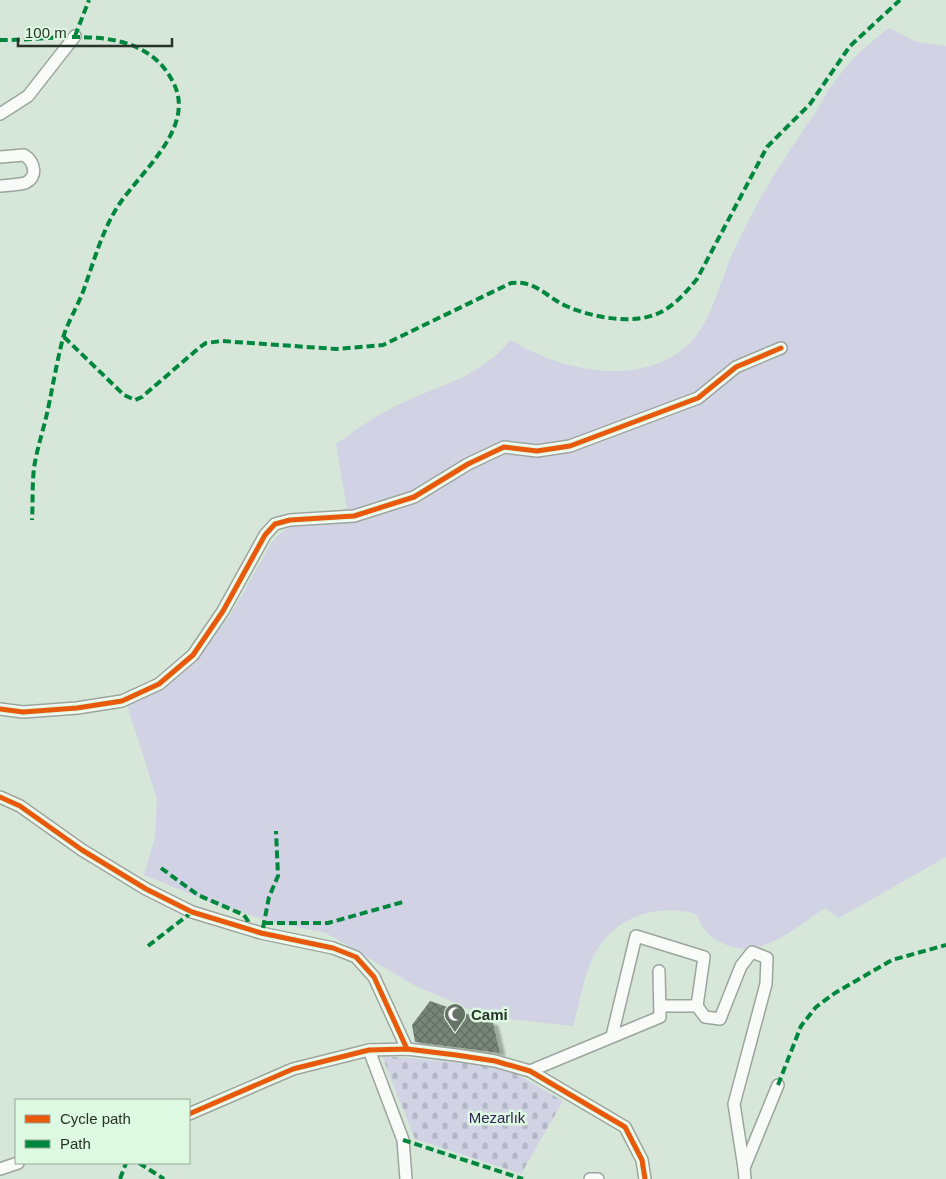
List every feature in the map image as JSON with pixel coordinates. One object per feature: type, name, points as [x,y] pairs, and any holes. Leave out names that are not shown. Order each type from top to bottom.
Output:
[{"type":"street","points":[[0,114],[28,96],[75,36]]},
{"type":"street","points":[[0,158],[24,155],[31,161],[34,169],[31,177],[25,183],[0,186]]},
{"type":"street","points":[[0,709],[23,712],[122,702],[159,684],[192,655],[223,611],[265,534],[275,524],[290,520],[354,516],[414,497],[468,464],[504,448],[537,450],[570,446],[698,398],[736,367],[781,348]]},
{"type":"street","points":[[0,797],[20,806],[82,850],[138,884],[192,912],[262,933],[333,948],[356,957],[374,977],[407,1049]]},
{"type":"street","points":[[612,1036],[636,936],[704,956],[697,1006],[706,1017],[720,1019],[741,966],[752,952],[766,958],[766,984],[734,1104],[744,1173]]},
{"type":"street","points":[[530,1071],[660,1017],[660,971]]},
{"type":"street","points":[[660,1006],[697,1006]]},
{"type":"street","points":[[190,1114],[293,1069],[369,1050],[407,1049],[495,1061],[530,1071],[625,1128],[642,1160],[645,1179]]},
{"type":"street","points":[[369,1050],[403,1140],[406,1179]]},
{"type":"street","points":[[744,1173],[778,1085]]},
{"type":"street","points":[[0,1169],[15,1164]]},
{"type":"street","points":[[590,1179],[598,1179]]},
{"type":"green space","points":[[889,28],[916,42],[946,46],[946,857],[839,918],[825,908],[777,940],[751,948],[737,948],[714,939],[703,928],[696,914],[665,910],[649,912],[635,917],[610,933],[592,959],[573,1026],[510,1019],[469,1009],[412,984],[326,933],[273,922],[220,906],[144,875],[155,837],[157,799],[126,702],[199,654],[230,616],[272,542],[279,534],[307,520],[347,508],[336,444],[393,407],[473,371],[486,363],[511,340],[531,351],[554,360],[602,371],[627,370],[650,366],[672,357],[691,342],[704,323],[716,298],[734,250],[751,215],[827,92],[852,61]]},
{"type":"green space","name":"Mezarlık","points":[[382,1056],[466,1063],[511,1071],[563,1101],[521,1174],[415,1139]]},
{"type":"building","name":"Cami","points":[[430,1001],[493,1023],[500,1053],[415,1042],[412,1025]]},
{"type":"marked path","points":[[75,36],[89,0]]},
{"type":"marked path","points":[[64,337],[124,395],[135,400],[142,397],[206,343],[222,341],[336,349],[383,345],[511,283],[527,284],[566,306],[589,314],[615,319],[652,316],[673,304],[697,279],[767,147],[810,104],[850,46],[900,0]]},
{"type":"marked path","points":[[0,40],[71,37],[119,41],[140,49],[159,62],[173,82],[178,99],[178,115],[172,132],[163,148],[128,192],[112,216],[99,246],[82,295],[65,332],[35,461],[32,520]]},
{"type":"marked path","points":[[263,928],[269,897],[278,876],[276,831]]},
{"type":"marked path","points":[[161,868],[198,895],[244,915],[248,921],[249,930]]},
{"type":"marked path","points":[[265,923],[328,923],[403,902]]},
{"type":"marked path","points":[[148,946],[192,912]]},
{"type":"marked path","points":[[778,1085],[801,1026],[816,1007],[835,993],[892,960],[946,945]]},
{"type":"marked path","points":[[403,1140],[523,1179]]},
{"type":"marked path","points":[[120,1179],[126,1164]]},
{"type":"marked path","points":[[141,1164],[164,1179]]},
{"type":"cycle path","points":[[0,709],[23,712],[77,708],[122,701],[159,684],[193,655],[223,611],[265,535],[275,524],[290,520],[354,516],[414,497],[468,464],[504,447],[537,451],[570,446],[698,398],[736,367],[781,348]]},
{"type":"cycle path","points":[[0,797],[20,806],[82,850],[146,889],[192,912],[261,933],[333,948],[356,957],[374,977],[407,1049]]},
{"type":"cycle path","points":[[190,1114],[293,1069],[369,1050],[407,1049],[456,1055],[495,1061],[530,1071],[625,1127],[642,1160],[645,1179]]},
{"type":"place","name":"Cami","points":[[455,1033]]}]
